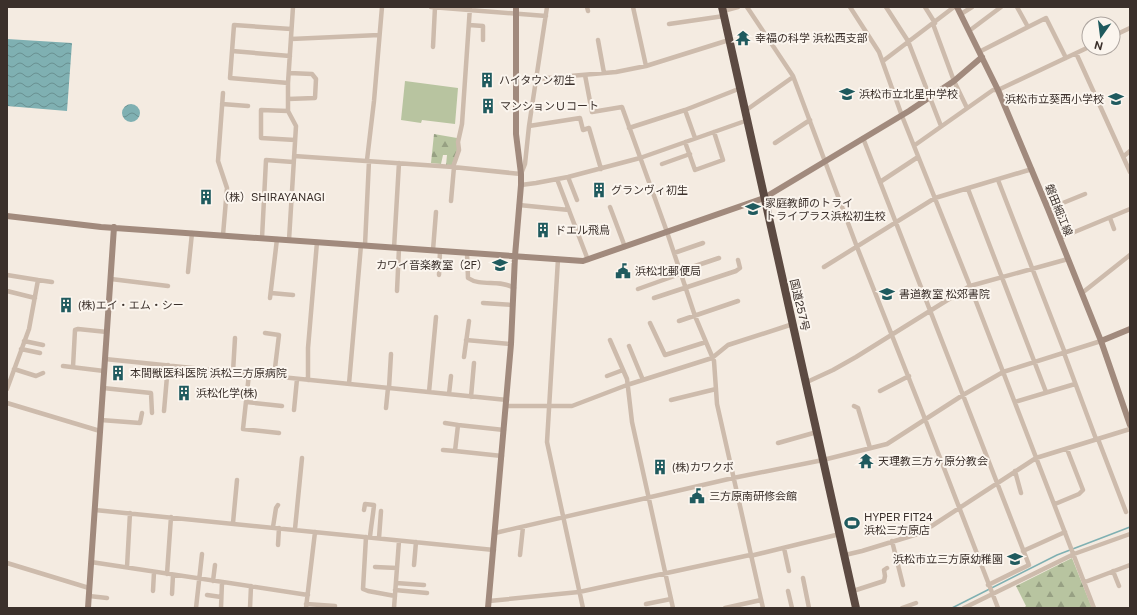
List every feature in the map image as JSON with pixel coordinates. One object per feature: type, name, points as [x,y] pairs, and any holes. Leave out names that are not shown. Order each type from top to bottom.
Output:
[{"type":"highway","name":"国道257号","points":[[723,11],[764,198],[807,382],[856,608]]},
{"type":"street","points":[[289,240],[296,126],[288,111],[288,83],[293,7]]},
{"type":"street","points":[[349,384],[363,245],[368,160],[382,7]]},
{"type":"street","points":[[431,7],[516,10],[546,16]]},
{"type":"street","points":[[433,47],[435,7]]},
{"type":"street","points":[[521,174],[525,164],[529,126],[547,7]]},
{"type":"street","points":[[633,7],[646,66]]},
{"type":"street","points":[[669,24],[738,7]]},
{"type":"street","points":[[747,7],[794,78],[857,247],[998,608]]},
{"type":"street","points":[[850,7],[880,52],[902,116],[915,145],[918,157],[970,286],[1094,608]]},
{"type":"street","points":[[886,7],[908,41],[941,126]]},
{"type":"street","points":[[925,7],[934,23],[954,81],[967,108]]},
{"type":"street","points":[[883,61],[908,41],[956,7]]},
{"type":"street","name":"磐田細江線","points":[[956,7],[961,14],[998,90],[1032,169],[1101,341],[1130,426]]},
{"type":"street","points":[[961,14],[972,7]]},
{"type":"street","points":[[969,32],[1001,7]]},
{"type":"street","points":[[1017,7],[1028,27]]},
{"type":"street","points":[[451,200],[454,167],[459,150],[458,142],[462,124],[470,8]]},
{"type":"street","points":[[488,608],[511,344],[515,256],[521,185],[516,134],[516,10]]},
{"type":"street","points":[[7,216],[114,227],[583,261],[764,198],[902,116],[954,81],[980,55],[1046,18],[1066,58]]},
{"type":"street","points":[[288,83],[230,78],[234,25],[291,29]]},
{"type":"street","points":[[469,25],[483,26],[483,40]]},
{"type":"street","points":[[291,38],[379,35]]},
{"type":"street","points":[[598,40],[604,73]]},
{"type":"street","points":[[536,79],[604,73],[646,66],[729,40]]},
{"type":"street","points":[[232,51],[290,56]]},
{"type":"street","points":[[915,145],[993,90],[998,90],[1081,51]]},
{"type":"street","points":[[1076,53],[1130,172]]},
{"type":"street","points":[[288,99],[316,98],[316,79],[312,74],[289,73]]},
{"type":"street","points":[[584,75],[592,112],[622,107],[667,232],[695,316],[714,361],[717,404],[750,556],[763,608]]},
{"type":"street","points":[[745,111],[794,78]]},
{"type":"street","points":[[629,128],[685,110],[741,88]]},
{"type":"street","points":[[223,93],[218,161],[226,188],[223,235]]},
{"type":"street","points":[[222,104],[248,106]]},
{"type":"street","points":[[288,111],[261,110],[261,138],[294,140]]},
{"type":"street","points":[[685,110],[695,138]]},
{"type":"street","points":[[529,126],[580,118],[583,130],[589,128],[601,169]]},
{"type":"street","points":[[521,185],[536,184],[568,177],[640,158],[748,120]]},
{"type":"street","points":[[775,143],[810,120]]},
{"type":"street","points":[[685,142],[695,170],[723,160],[714,132]]},
{"type":"street","points":[[863,138],[1029,565],[988,585]]},
{"type":"street","points":[[1124,156],[1130,151]]},
{"type":"street","points":[[662,164],[690,154]]},
{"type":"street","points":[[294,156],[368,160],[521,174]]},
{"type":"street","points":[[880,182],[918,157]]},
{"type":"street","points":[[262,238],[266,160],[293,162]]},
{"type":"street","points":[[397,291],[400,163]]},
{"type":"street","points":[[824,267],[935,198],[1032,169]]},
{"type":"street","points":[[568,177],[577,200]]},
{"type":"street","points":[[556,179],[588,260]]},
{"type":"street","points":[[998,180],[1075,384],[1126,512]]},
{"type":"street","points":[[968,189],[1046,392]]},
{"type":"street","points":[[1048,209],[1085,194]]},
{"type":"street","points":[[519,205],[569,210]]},
{"type":"street","points":[[610,207],[625,247]]},
{"type":"street","points":[[1060,238],[1130,209]]},
{"type":"street","points":[[433,250],[436,212]]},
{"type":"street","points":[[1110,218],[1114,228]]},
{"type":"street","points":[[88,608],[114,227]]},
{"type":"street","points":[[188,272],[192,233]]},
{"type":"street","points":[[277,239],[271,295],[293,295]]},
{"type":"street","points":[[308,380],[308,342],[317,242]]},
{"type":"street","points":[[674,253],[703,243]]},
{"type":"street","points":[[439,275],[440,251]]},
{"type":"street","points":[[467,253],[467,277],[469,279],[474,282],[508,284],[514,288]]},
{"type":"street","points":[[1082,293],[1130,255]]},
{"type":"street","points":[[638,289],[719,258]]},
{"type":"street","points":[[558,259],[547,442],[583,608]]},
{"type":"street","points":[[807,382],[833,370],[970,286],[1068,259]]},
{"type":"street","points":[[654,298],[738,270],[740,268],[738,260]]},
{"type":"street","points":[[7,275],[52,282]]},
{"type":"street","points":[[111,279],[168,286]]},
{"type":"street","points":[[7,389],[29,329],[38,280]]},
{"type":"street","points":[[7,290],[35,298]]},
{"type":"street","points":[[680,321],[738,301]]},
{"type":"street","points":[[483,303],[513,305]]},
{"type":"street","points":[[429,392],[436,317]]},
{"type":"street","points":[[464,357],[469,321]]},
{"type":"street","points":[[650,323],[665,356],[706,342]]},
{"type":"street","points":[[105,359],[471,396],[506,403],[572,406],[627,385],[712,358],[728,345],[793,324]]},
{"type":"street","points":[[495,532],[523,527],[733,478],[823,460],[887,444],[963,395],[1003,372],[1101,341],[1130,328]]},
{"type":"street","points":[[73,367],[75,330],[107,332]]},
{"type":"street","points":[[265,334],[279,335],[274,376]]},
{"type":"street","points":[[233,372],[235,338]]},
{"type":"street","points":[[466,340],[511,344]]},
{"type":"street","points":[[610,340],[623,370],[627,385],[632,422],[673,608]]},
{"type":"street","points":[[24,341],[43,345]]},
{"type":"street","points":[[629,346],[643,380]]},
{"type":"street","points":[[21,349],[40,353]]},
{"type":"street","points":[[386,408],[392,354]]},
{"type":"street","points":[[471,396],[474,363]]},
{"type":"street","points":[[164,411],[168,365]]},
{"type":"street","points":[[63,366],[104,371]]},
{"type":"street","points":[[14,369],[36,376],[43,372]]},
{"type":"street","points":[[607,376],[623,370]]},
{"type":"street","points":[[249,374],[243,429],[279,433]]},
{"type":"street","points":[[449,394],[451,376]]},
{"type":"street","points":[[880,391],[908,376]]},
{"type":"street","points":[[294,410],[297,379]]},
{"type":"street","points":[[1015,402],[1075,384]]},
{"type":"street","points":[[103,388],[151,393],[152,413]]},
{"type":"street","points":[[671,400],[716,389]]},
{"type":"street","points":[[246,402],[282,406]]},
{"type":"street","points":[[7,403],[100,431]]},
{"type":"street","points":[[854,406],[858,408],[870,448]]},
{"type":"street","points":[[101,420],[138,424],[141,422],[142,413]]},
{"type":"street","points":[[445,423],[504,430]]},
{"type":"street","points":[[455,451],[458,425]]},
{"type":"street","points":[[845,555],[920,533],[1036,458],[1067,450],[1130,429]]},
{"type":"street","points":[[778,443],[817,432]]},
{"type":"street","points":[[443,450],[502,456]]},
{"type":"street","points":[[1055,504],[1079,494],[1083,490],[1067,450]]},
{"type":"street","points":[[295,530],[302,458]]},
{"type":"street","points":[[1015,471],[1022,492]]},
{"type":"street","points":[[233,523],[237,480]]},
{"type":"street","points":[[364,510],[365,504],[374,505],[374,516],[368,537],[363,589],[368,591],[395,593],[427,593]]},
{"type":"street","points":[[273,527],[276,508],[278,505]]},
{"type":"street","points":[[95,510],[494,550]]},
{"type":"street","points":[[379,538],[381,510]]},
{"type":"street","points":[[127,567],[130,513]]},
{"type":"street","points":[[167,574],[172,517]]},
{"type":"street","points":[[520,555],[523,527]]},
{"type":"street","points":[[278,545],[279,528]]},
{"type":"street","points":[[315,532],[306,606],[335,606]]},
{"type":"street","points":[[1023,550],[1065,532]]},
{"type":"street","points":[[489,601],[579,592],[750,556],[840,534]]},
{"type":"street","points":[[964,608],[1074,554],[1130,534]]},
{"type":"street","points":[[394,608],[399,540]]},
{"type":"street","points":[[892,541],[903,585]]},
{"type":"street","points":[[414,565],[416,542]]},
{"type":"street","points":[[784,548],[789,571]]},
{"type":"street","points":[[196,608],[202,554]]},
{"type":"street","points":[[91,562],[308,594]]},
{"type":"street","points":[[7,563],[89,588]]},
{"type":"street","points":[[213,581],[215,565]]},
{"type":"street","points":[[1085,582],[1130,565]]},
{"type":"street","points":[[375,567],[397,568]]},
{"type":"street","points":[[853,591],[884,581],[884,570],[887,568]]},
{"type":"street","points":[[1113,571],[1119,586]]},
{"type":"street","points":[[153,591],[154,572]]},
{"type":"street","points":[[172,594],[173,574]]},
{"type":"street","points":[[803,578],[810,608]]},
{"type":"street","points":[[221,608],[222,582]]},
{"type":"street","points":[[396,583],[424,585]]},
{"type":"street","points":[[250,608],[251,586]]},
{"type":"street","points":[[788,591],[792,608]]},
{"type":"street","points":[[207,595],[221,597]]},
{"type":"street","points":[[89,596],[107,598]]},
{"type":"street","points":[[646,604],[671,599]]},
{"type":"street","points":[[725,608],[761,600]]},
{"type":"street","points":[[902,608],[916,602]]},
{"type":"green space","points":[[405,81],[458,88],[455,124],[422,120],[421,123],[401,120]]},
{"type":"green space","points":[[434,134],[457,138],[458,149],[452,165],[446,165],[447,155],[443,155],[441,164],[431,163]]},
{"type":"green space","points":[[1072,558],[1092,608],[1024,608],[1026,606],[1016,586]]},
{"type":"water","points":[[7,39],[72,43],[67,111],[7,106]]},
{"type":"water","points":[[127,104],[135,104],[140,109],[138,120],[135,122],[127,122],[122,117],[122,109]]},
{"type":"waterway","points":[[952,608],[1057,555],[1130,527]]},
{"type":"place","name":"幸福の科学 浜松西支部","points":[[743,38]]},
{"type":"place","name":"ハイタウン初生","points":[[487,80]]},
{"type":"place","name":"浜松市立北星中学校","points":[[847,94]]},
{"type":"place","name":"浜松市立葵西小学校","points":[[1116,99]]},
{"type":"place","name":"マンションＵコート","points":[[488,106]]},
{"type":"place","name":"グランヴィ初生","points":[[599,190]]},
{"type":"place","name":"（株）SHIRAYANAGI","points":[[206,197]]},
{"type":"place","name":"家庭教師のトライ トライプラス浜松初生校","points":[[753,209]]},
{"type":"place","name":"ドエル飛鳥","points":[[543,230]]},
{"type":"place","name":"カワイ音楽教室（2F）","points":[[500,265]]},
{"type":"place","name":"浜松北郵便局","points":[[623,271]]},
{"type":"place","name":"書道教室 松郊書院","points":[[887,294]]},
{"type":"place","name":"(株)エイ・エム・シー","points":[[66,305]]},
{"type":"place","name":"本間獣医科医院 浜松三方原病院","points":[[118,373]]},
{"type":"place","name":"浜松化学(株)","points":[[184,393]]},
{"type":"place","name":"天理教三方ヶ原分教会","points":[[866,461]]},
{"type":"place","name":"(株)カワクボ","points":[[660,467]]},
{"type":"place","name":"三方原南研修会館","points":[[697,496]]},
{"type":"place","name":"HYPER FIT24 浜松三方原店","points":[[852,523]]},
{"type":"place","name":"浜松市立三方原幼稚園","points":[[1015,559]]}]
